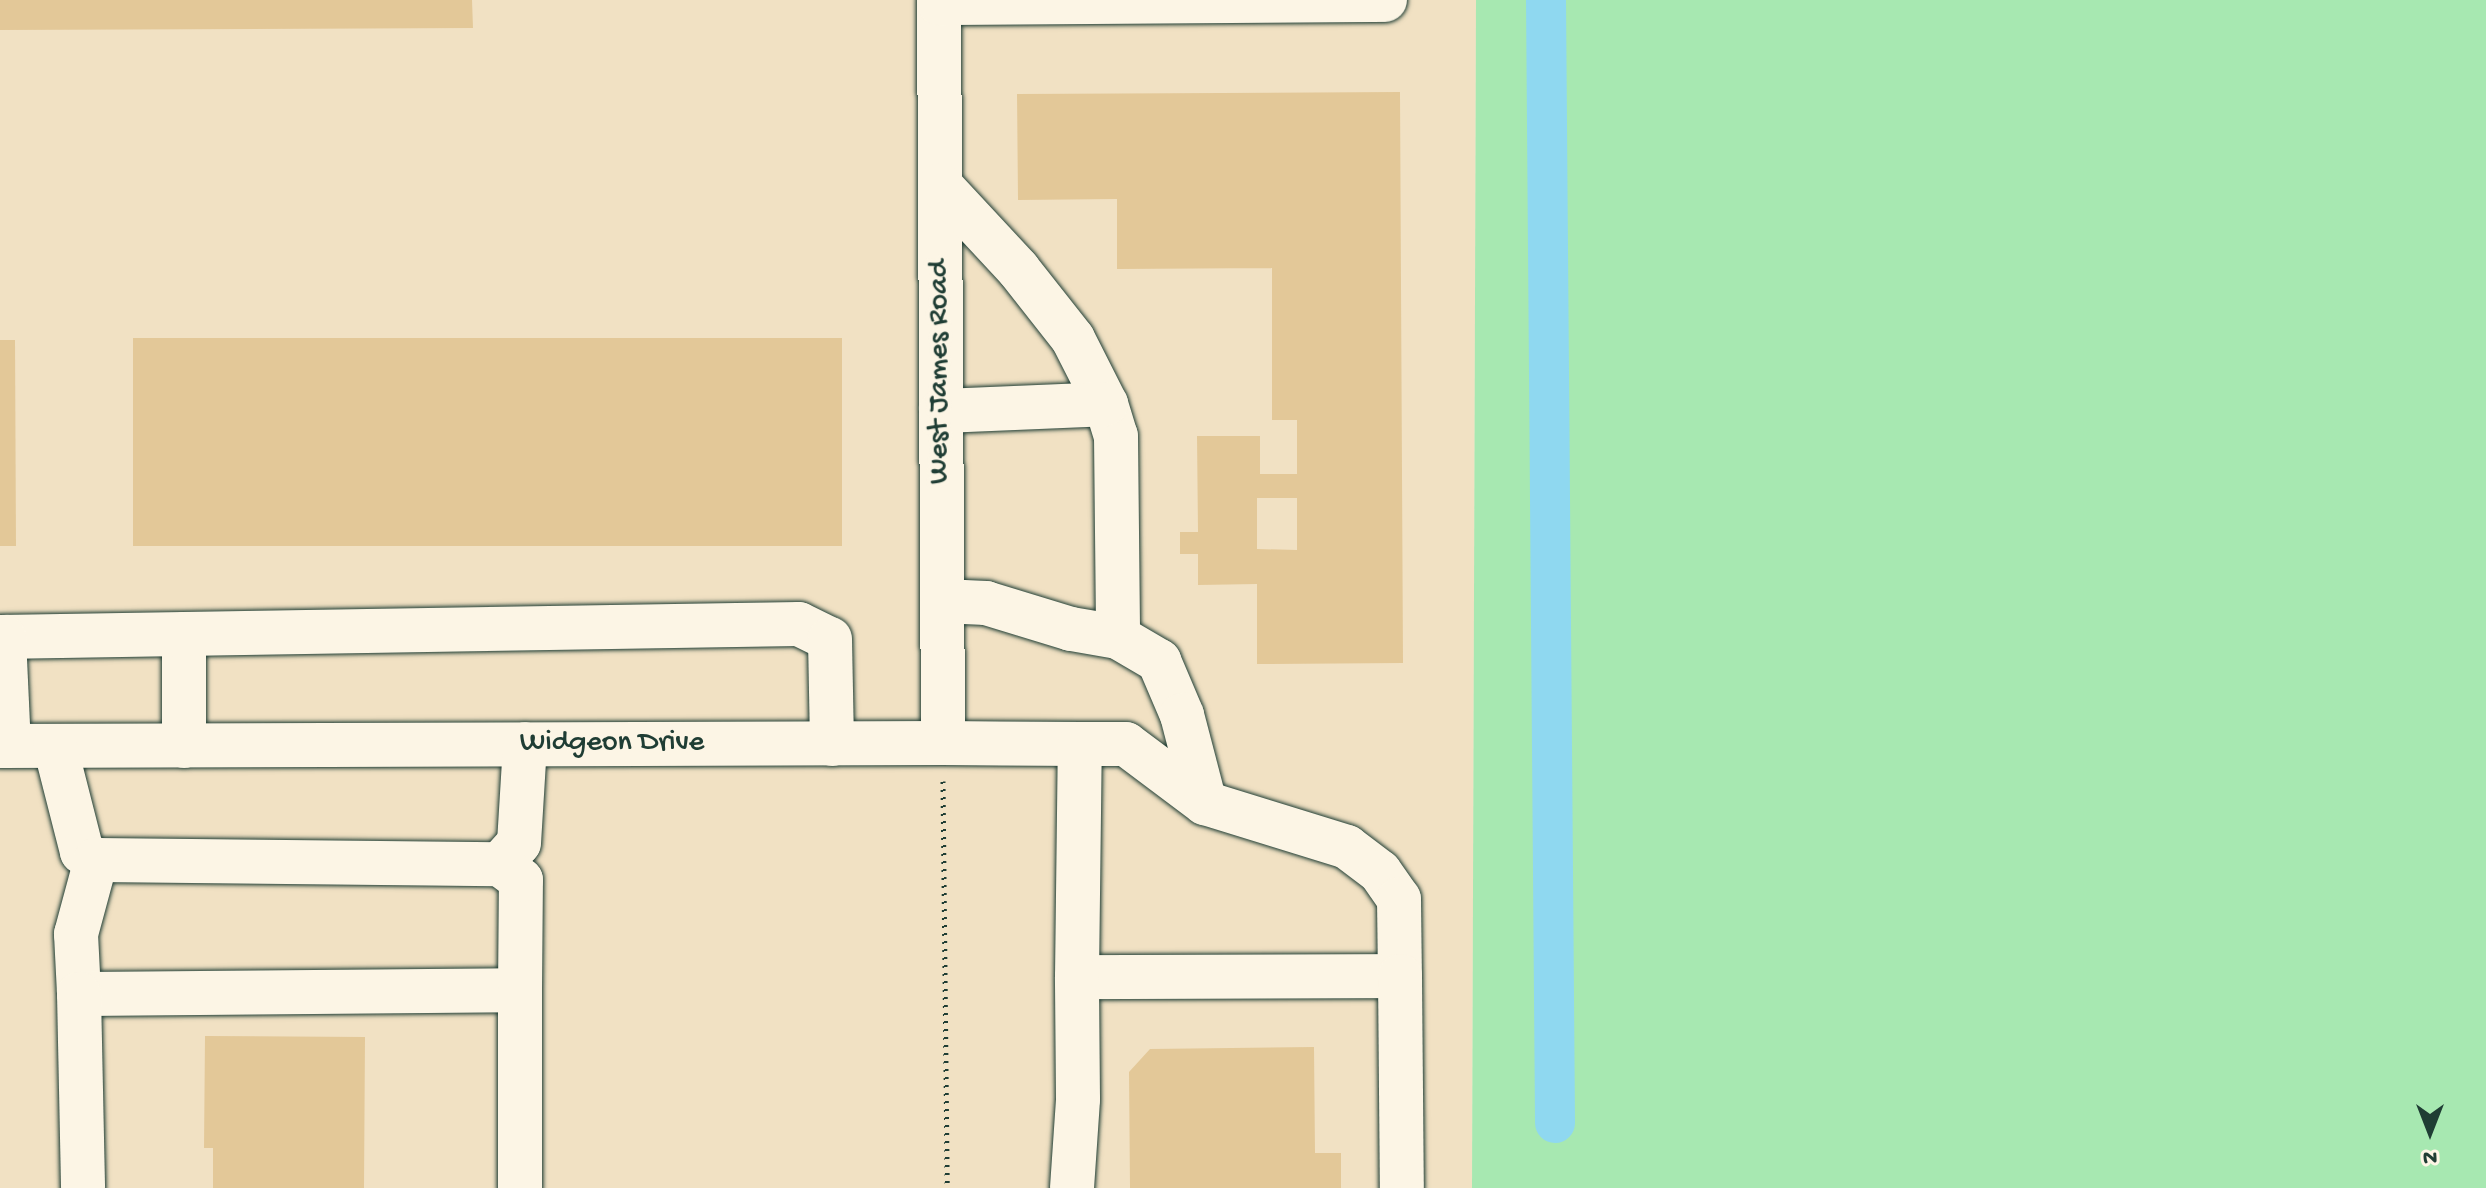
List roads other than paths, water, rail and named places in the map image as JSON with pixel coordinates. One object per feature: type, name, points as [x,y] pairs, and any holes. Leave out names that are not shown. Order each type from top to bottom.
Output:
[{"type":"street","points":[[939,2],[1385,0]]},
{"type":"street","name":"West James Road","points":[[939,2],[943,743]]},
{"type":"street","points":[[940,185],[1018,269],[1073,339],[1106,404],[1116,436],[1118,637]]},
{"type":"street","points":[[941,411],[1106,404]]},
{"type":"street","points":[[942,601],[986,603],[1071,629],[1118,637],[1159,661],[1182,715],[1205,803]]},
{"type":"street","points":[[5,746],[2,637],[799,624],[830,639],[832,744]]},
{"type":"street","points":[[184,634],[184,746]]},
{"type":"street","points":[[500,864],[519,843],[525,744]]},
{"type":"street","points":[[1072,1188],[1078,1099],[1080,744]]},
{"type":"street","name":"Widgeon Drive","points":[[5,746],[1126,744],[1205,803],[1347,847],[1380,872],[1399,899],[1402,1188]]},
{"type":"street","points":[[55,746],[82,852],[96,860],[500,864],[521,880],[520,1188]]},
{"type":"street","points":[[83,1188],[76,934],[96,860]]},
{"type":"street","points":[[1077,977],[1400,976]]},
{"type":"street","points":[[79,994],[520,990]]},
{"type":"waterway","points":[[1546,0],[1555,1123]]}]
